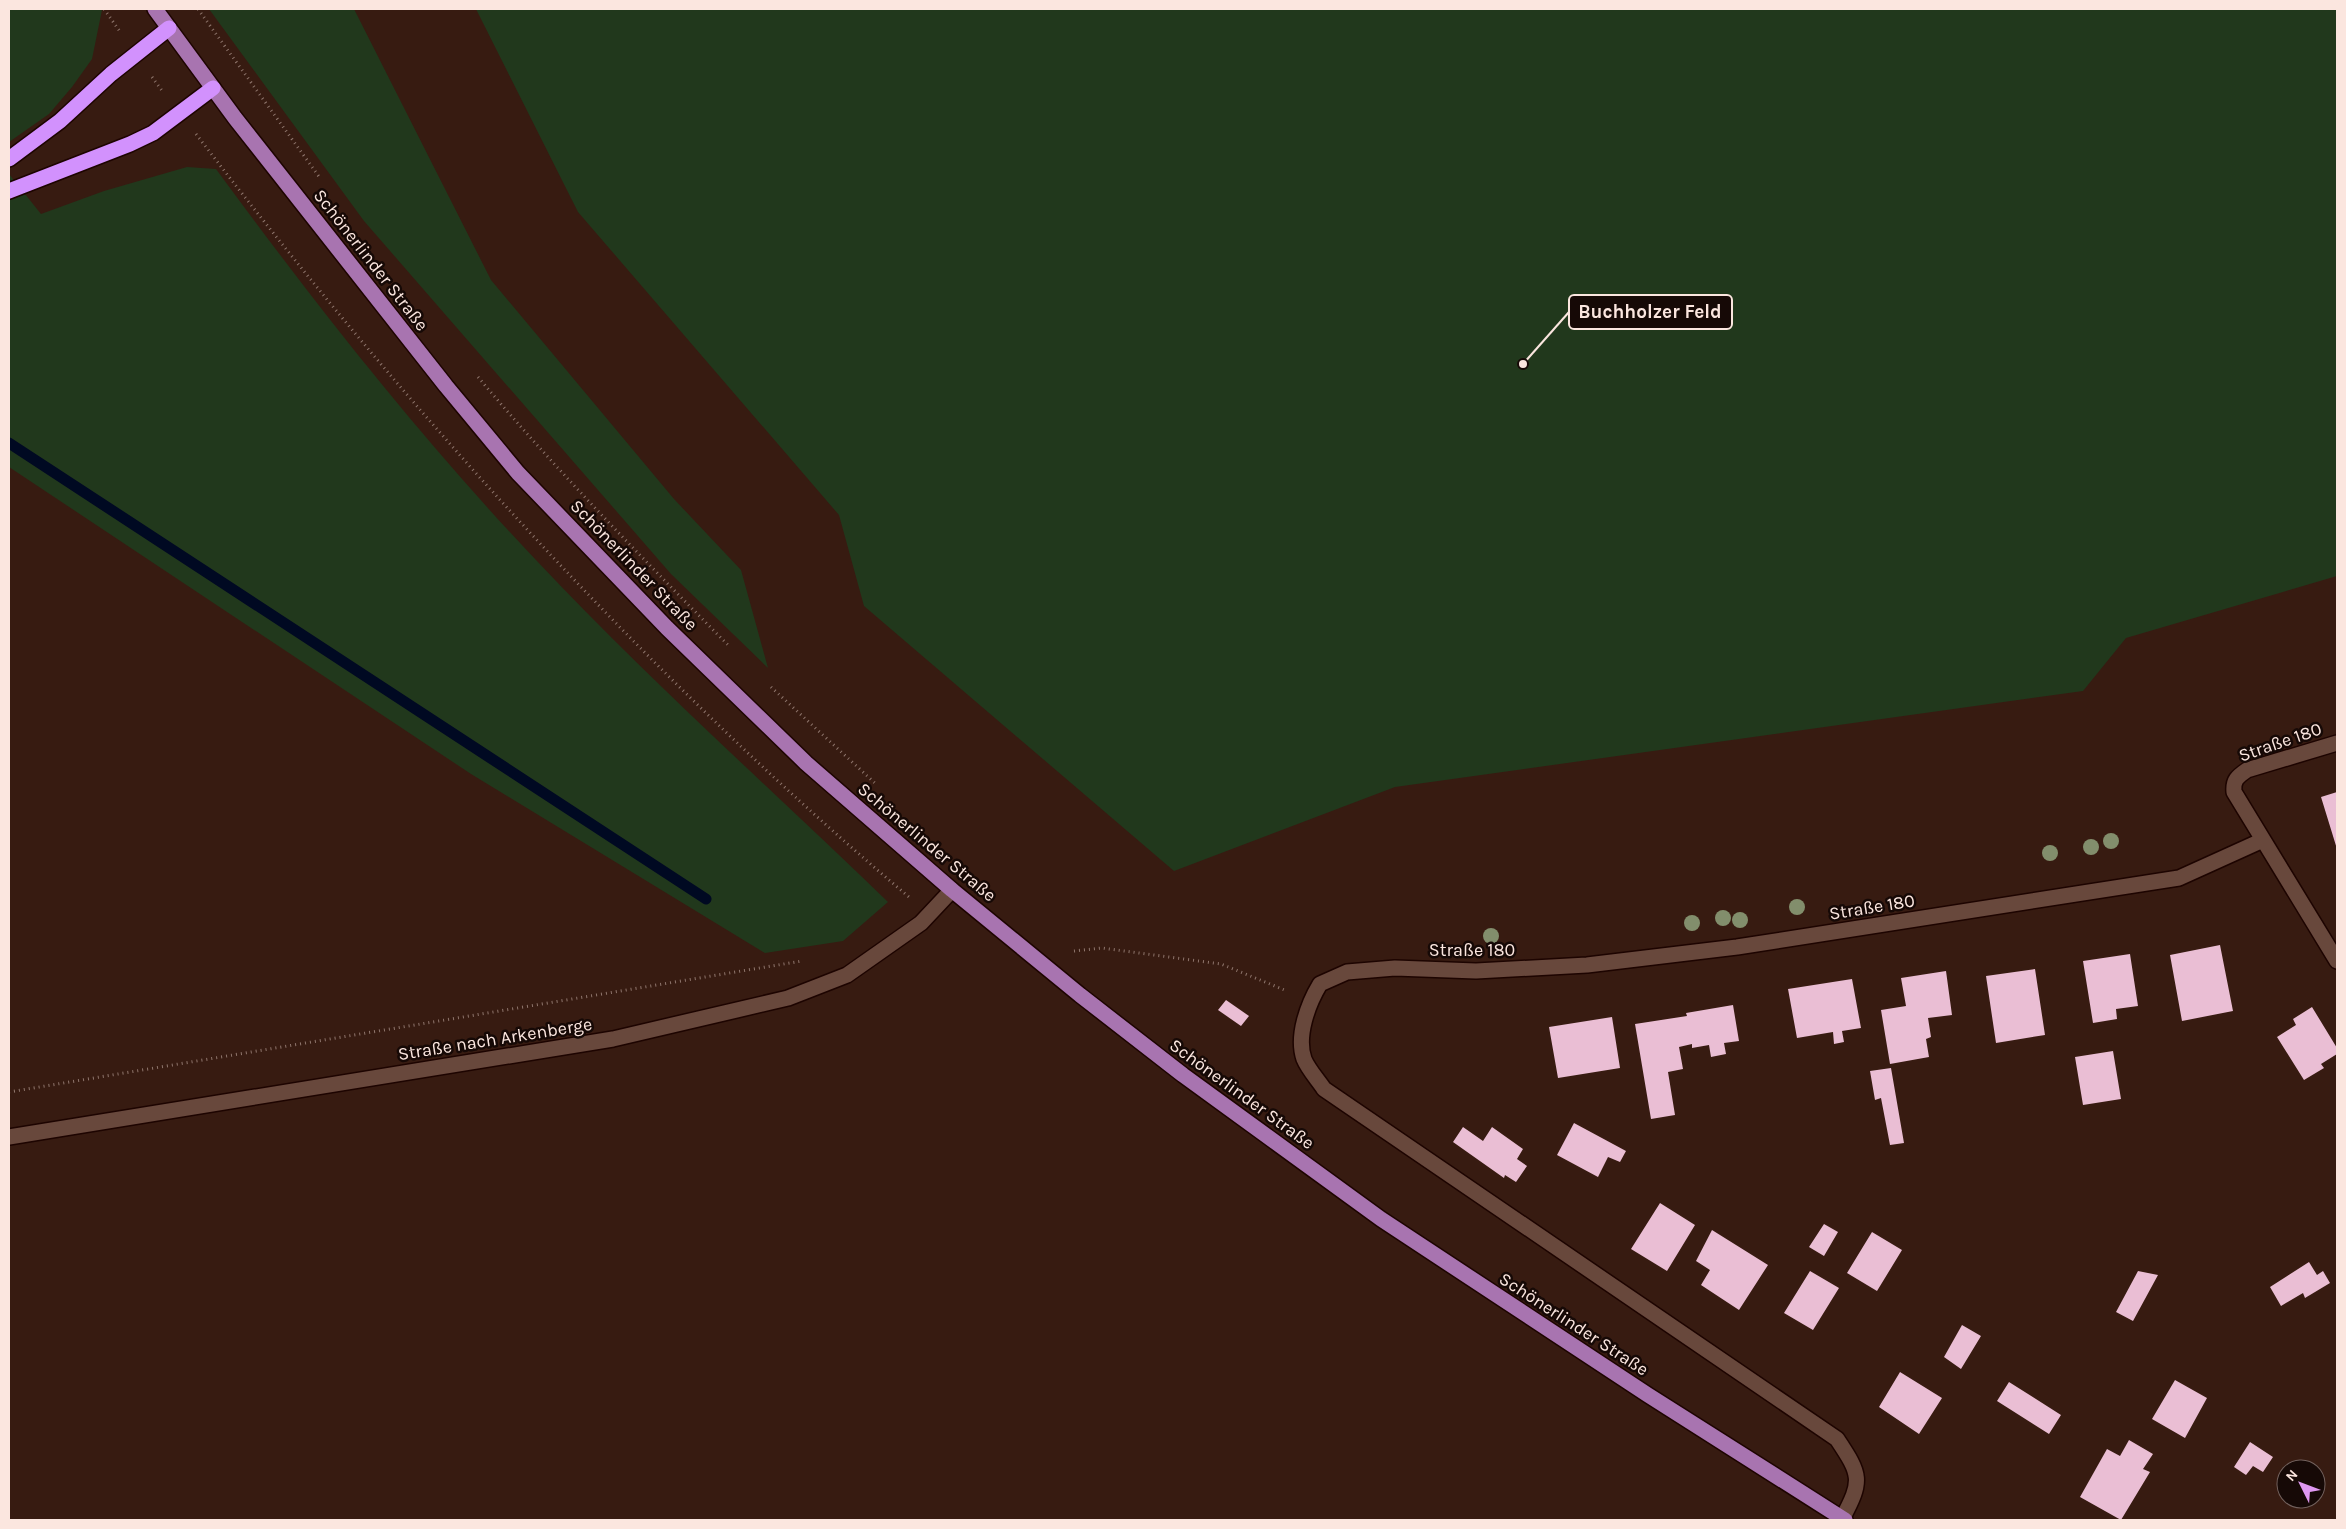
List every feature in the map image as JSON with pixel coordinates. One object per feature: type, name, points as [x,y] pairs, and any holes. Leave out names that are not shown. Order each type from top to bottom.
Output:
[{"type":"highway","points":[[9,159],[60,121],[111,74],[169,28]]},
{"type":"highway","points":[[9,191],[130,144],[153,133],[213,88]]},
{"type":"main road","name":"Schönerlinder Straße","points":[[156,9],[213,88],[446,386],[518,473],[667,628],[806,763],[952,890],[1080,995],[1183,1075],[1381,1219],[1648,1394],[1844,1519]]},
{"type":"street","name":"Straße 180","points":[[1310,1000],[1320,984],[1347,972],[1396,968],[1476,970],[1606,963],[1737,947],[2179,878],[2263,840],[2234,792],[2233,783],[2236,777],[2246,770],[2337,743]]},
{"type":"street","points":[[2263,840],[2337,961]]},
{"type":"street","name":"Straße nach Arkenberge","points":[[9,1137],[613,1039],[788,998],[847,975],[921,923],[952,890]]},
{"type":"street","name":"Schönerlinder Straße","points":[[1310,1000],[1303,1027],[1304,1060],[1324,1089],[1837,1439],[1856,1467],[1856,1494],[1844,1519]]},
{"type":"path","points":[[198,9],[322,180]]},
{"type":"path","points":[[477,376],[656,573],[733,650]]},
{"type":"path","points":[[768,684],[879,787]]},
{"type":"path","points":[[1074,951],[1102,948],[1221,964],[1310,1000]]},
{"type":"path","points":[[9,1092],[808,960]]},
{"type":"green space","points":[[9,9],[102,10],[92,59],[49,114],[9,142]]},
{"type":"green space","points":[[209,9],[354,9],[491,280],[674,499],[741,570],[768,668],[671,574],[364,221]]},
{"type":"green space","points":[[476,9],[2337,9],[2337,576],[2126,638],[2083,691],[1395,787],[1174,871],[864,606],[839,515],[578,212]]},
{"type":"green space","points":[[187,167],[216,169],[370,370],[493,514],[622,648],[888,902],[843,941],[765,953],[471,774],[9,467],[9,174],[41,214],[104,191]]},
{"type":"building","points":[[2337,792],[2337,849],[2321,797]]},
{"type":"building","points":[[2220,945],[2233,1011],[2182,1021],[2170,955]]},
{"type":"building","points":[[2130,954],[2138,1006],[2116,1009],[2117,1019],[2093,1023],[2083,961]]},
{"type":"building","points":[[2035,969],[2045,1035],[1996,1043],[1986,976]]},
{"type":"building","points":[[1946,971],[1952,1015],[1928,1018],[1931,1037],[1926,1039],[1929,1057],[1890,1064],[1881,1010],[1906,1006],[1901,978]]},
{"type":"building","points":[[1852,979],[1861,1028],[1842,1031],[1844,1042],[1834,1044],[1833,1032],[1797,1038],[1788,989]]},
{"type":"building","points":[[1226,1000],[1249,1016],[1241,1026],[1218,1010]]},
{"type":"building","points":[[1733,1005],[1739,1041],[1724,1043],[1726,1054],[1711,1057],[1709,1045],[1692,1048],[1692,1044],[1679,1047],[1683,1069],[1668,1072],[1675,1115],[1651,1119],[1635,1024],[1687,1016],[1686,1013]]},
{"type":"building","points":[[2312,1007],[2337,1048],[2337,1054],[2321,1064],[2324,1068],[2304,1080],[2277,1037],[2296,1025],[2293,1019]]},
{"type":"building","points":[[1612,1017],[1620,1068],[1558,1078],[1549,1027]]},
{"type":"building","points":[[2113,1051],[2121,1099],[2083,1105],[2075,1057]]},
{"type":"building","points":[[1891,1068],[1904,1143],[1890,1145],[1881,1098],[1875,1100],[1870,1071]]},
{"type":"building","points":[[1574,1123],[1626,1151],[1620,1162],[1608,1157],[1598,1177],[1557,1155]]},
{"type":"building","points":[[1463,1127],[1483,1141],[1492,1127],[1523,1149],[1517,1159],[1527,1166],[1516,1182],[1505,1175],[1504,1178],[1453,1142]]},
{"type":"building","points":[[1660,1203],[1695,1225],[1667,1271],[1631,1249]]},
{"type":"building","points":[[1824,1224],[1838,1232],[1824,1256],[1809,1247]]},
{"type":"building","points":[[1712,1230],[1768,1265],[1739,1310],[1701,1285],[1710,1270],[1696,1261]]},
{"type":"building","points":[[1872,1232],[1902,1250],[1877,1291],[1847,1273]]},
{"type":"building","points":[[2309,1262],[2317,1275],[2323,1271],[2330,1283],[2305,1298],[2303,1293],[2281,1306],[2270,1287]]},
{"type":"building","points":[[1810,1271],[1839,1288],[1813,1330],[1784,1313]]},
{"type":"building","points":[[2138,1271],[2158,1275],[2133,1321],[2116,1312]]},
{"type":"building","points":[[1962,1325],[1981,1336],[1961,1369],[1944,1357]]},
{"type":"building","points":[[1900,1372],[1942,1398],[1919,1434],[1879,1407]]},
{"type":"building","points":[[2175,1380],[2207,1398],[2185,1438],[2152,1419]]},
{"type":"building","points":[[2009,1382],[2061,1415],[2049,1434],[1997,1401]]},
{"type":"building","points":[[2129,1440],[2153,1454],[2143,1469],[2150,1472],[2121,1520],[2080,1497],[2107,1449],[2120,1456]]},
{"type":"building","points":[[2250,1442],[2273,1457],[2263,1472],[2253,1466],[2246,1475],[2234,1467]]},
{"type":"waterway","points":[[9,443],[706,899]]},
{"type":"place","name":"Buchholzer Feld","points":[[1523,364]]}]
